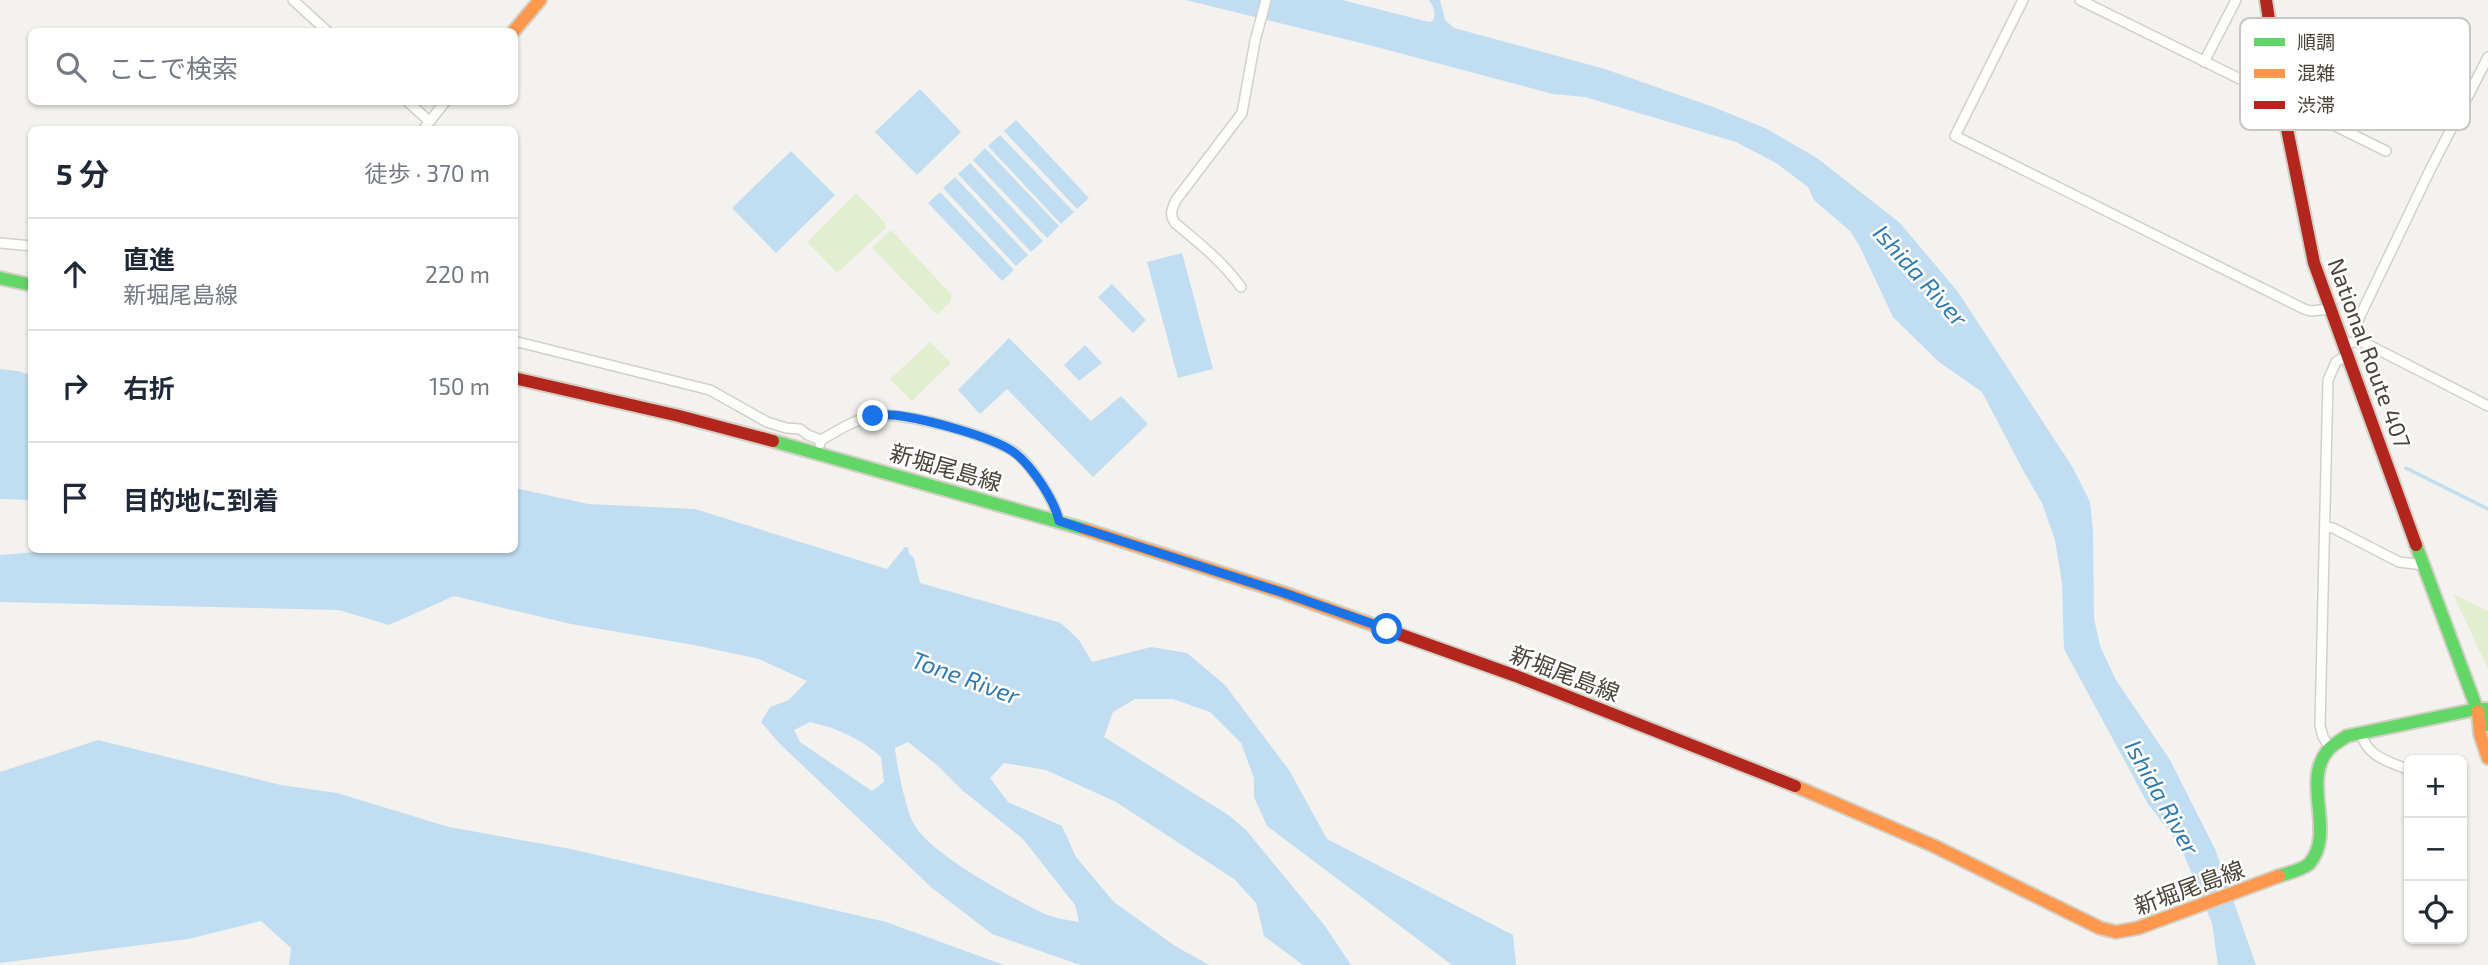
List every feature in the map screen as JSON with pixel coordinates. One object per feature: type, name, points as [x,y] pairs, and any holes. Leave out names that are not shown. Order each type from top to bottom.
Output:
[{"type":"main road","points":[[516,28],[540,0]]},
{"type":"main road","name":"National Route 407","points":[[2266,0],[2269,18]]},
{"type":"main road","name":"National Route 407","points":[[2287,130],[2308,237],[2330,309],[2423,565],[2484,707],[2488,725]]},
{"type":"main road","points":[[0,278],[28,284]]},
{"type":"main road","name":"新堀尾島線","points":[[518,379],[819,446],[1284,593],[1516,676],[1822,797],[1934,846],[2109,931],[2124,932],[2311,862],[2317,851],[2317,774],[2329,746]]},
{"type":"main road","points":[[2329,746],[2347,736],[2484,707]]},
{"type":"main road","name":"National Route 407","points":[[2484,707],[2480,734],[2488,758]]},
{"type":"street","points":[[293,0],[324,28]]},
{"type":"street","points":[[1241,287],[1228,269],[1175,223],[1171,211],[1176,200],[1242,113],[1266,0]]},
{"type":"street","points":[[2023,0],[1955,136],[2304,309],[2330,309]]},
{"type":"street","points":[[2080,0],[2240,79]]},
{"type":"street","points":[[2204,62],[2236,0]]},
{"type":"street","points":[[2470,92],[2488,57]]},
{"type":"street","points":[[411,105],[428,120]]},
{"type":"street","points":[[425,126],[441,105]]},
{"type":"street","points":[[2345,130],[2386,150]]},
{"type":"street","points":[[2359,341],[2357,324],[2360,316],[2450,130]]},
{"type":"street","points":[[0,243],[28,246]]},
{"type":"street","points":[[2329,746],[2320,725],[2328,380],[2345,349],[2359,341]]},
{"type":"street","points":[[2359,341],[2488,405]]},
{"type":"street","points":[[518,342],[710,390],[766,422],[800,429],[819,446],[873,416],[898,415],[966,433],[1005,446],[1017,454],[1053,503],[1059,521]]},
{"type":"street","points":[[2325,527],[2333,528],[2399,562],[2423,565]]},
{"type":"street","points":[[2361,733],[2364,745],[2370,752],[2404,769]]},
{"type":"green space","points":[[856,193],[885,223],[886,228],[837,273],[807,242]]},
{"type":"green space","points":[[891,230],[951,294],[951,301],[937,315],[872,248]]},
{"type":"green space","points":[[930,342],[951,363],[912,401],[890,379]]},
{"type":"green space","points":[[2453,594],[2488,611],[2488,669]]},
{"type":"water","name":"Ishida River","points":[[1186,0],[1342,0],[1429,22],[1433,21],[1434,13],[1429,0],[1440,0],[1445,20],[1454,28],[1605,69],[1767,129],[1817,158],[1900,223],[1958,292],[2073,468],[2090,502],[2094,618],[2100,646],[2116,680],[2170,760],[2215,849],[2256,965],[2218,965],[2212,923],[2180,845],[2148,804],[2064,649],[2062,583],[2055,540],[2042,503],[1982,392],[1939,362],[1893,317],[1850,231],[1814,200],[1808,187],[1776,163],[1736,142],[1585,97],[1553,94]]},
{"type":"water","points":[[920,89],[961,132],[917,175],[875,132]]},
{"type":"water","points":[[1016,120],[1089,198],[1077,209],[1004,131]]},
{"type":"water","points":[[1000,135],[1074,212],[1061,224],[988,146]]},
{"type":"water","points":[[985,148],[1059,226],[1047,238],[973,160]]},
{"type":"water","points":[[791,151],[835,195],[776,253],[732,208]]},
{"type":"water","points":[[970,163],[1043,241],[1031,252],[958,174]]},
{"type":"water","points":[[955,177],[1028,255],[1016,266],[943,188]]},
{"type":"water","points":[[940,192],[1014,270],[1002,281],[928,203]]},
{"type":"water","points":[[1182,253],[1213,369],[1178,378],[1147,262]]},
{"type":"water","points":[[1112,284],[1146,320],[1133,333],[1098,297]]},
{"type":"water","points":[[1009,338],[1091,421],[1121,396],[1148,424],[1093,477],[1007,389],[980,414],[958,390]]},
{"type":"water","points":[[1085,345],[1102,363],[1079,381],[1064,365]]},
{"type":"water","points":[[0,369],[28,374],[28,500],[0,499]]},
{"type":"water","name":"Tone River","points":[[518,489],[588,504],[695,509],[887,569],[905,547],[908,547],[909,554],[914,558],[920,583],[1061,623],[1079,640],[1092,662],[1151,647],[1187,653],[1225,685],[1289,770],[1327,839],[1513,935],[1516,965],[1452,965],[1267,826],[1254,797],[1254,778],[1241,743],[1210,712],[1173,699],[1135,699],[1113,712],[1104,737],[1230,816],[1246,830],[1325,926],[1351,965],[1303,965],[1264,936],[1256,903],[1234,879],[1116,802],[1046,770],[1004,763],[990,778],[1008,802],[1062,826],[1076,857],[1114,902],[1175,946],[1209,965],[1080,965],[992,934],[932,888],[780,744],[761,722],[770,707],[789,700],[807,681],[759,659],[571,624],[454,596],[389,625],[339,610],[0,602],[0,555],[28,553],[518,553]],"holes":[[[810,722],[830,727],[865,744],[881,757],[884,782],[872,791],[800,742],[794,730]],[[908,742],[962,790],[1023,839],[1075,905],[1079,922],[1047,915],[1012,897],[974,875],[925,838],[915,826],[905,800],[895,748]]]},
{"type":"water","points":[[98,740],[281,785],[337,793],[449,827],[571,849],[886,922],[1004,965],[289,965],[291,948],[261,921],[188,939],[0,963],[0,772]]},
{"type":"waterway","points":[[2406,468],[2488,509]]},
{"type":"traffic: fast","points":[[0,278],[28,284]]},
{"type":"traffic: fast","points":[[773,441],[1084,529]]},
{"type":"traffic: fast","points":[[2416,545],[2477,709],[2488,725]]},
{"type":"traffic: fast","points":[[2279,876],[2306,866],[2317,851],[2320,837],[2318,776],[2321,762],[2333,745],[2347,736],[2488,709]]},
{"type":"traffic: slow","points":[[516,28],[540,0]]},
{"type":"traffic: slow","points":[[1084,529],[1284,593],[1379,627]]},
{"type":"traffic: slow","points":[[2478,711],[2480,734],[2488,758]]},
{"type":"traffic: slow","points":[[1795,786],[1934,846],[2100,928],[2116,932],[2138,928],[2279,876]]},
{"type":"traffic: jam","points":[[2266,0],[2269,18]]},
{"type":"traffic: jam","points":[[2287,130],[2314,263],[2416,545]]},
{"type":"traffic: jam","points":[[518,379],[773,441]]},
{"type":"traffic: jam","points":[[1379,627],[1516,676],[1795,786]]},
{"type":"route","points":[[873,416],[898,415],[1005,446],[1027,465],[1053,503],[1059,521],[1387,629]]}]
